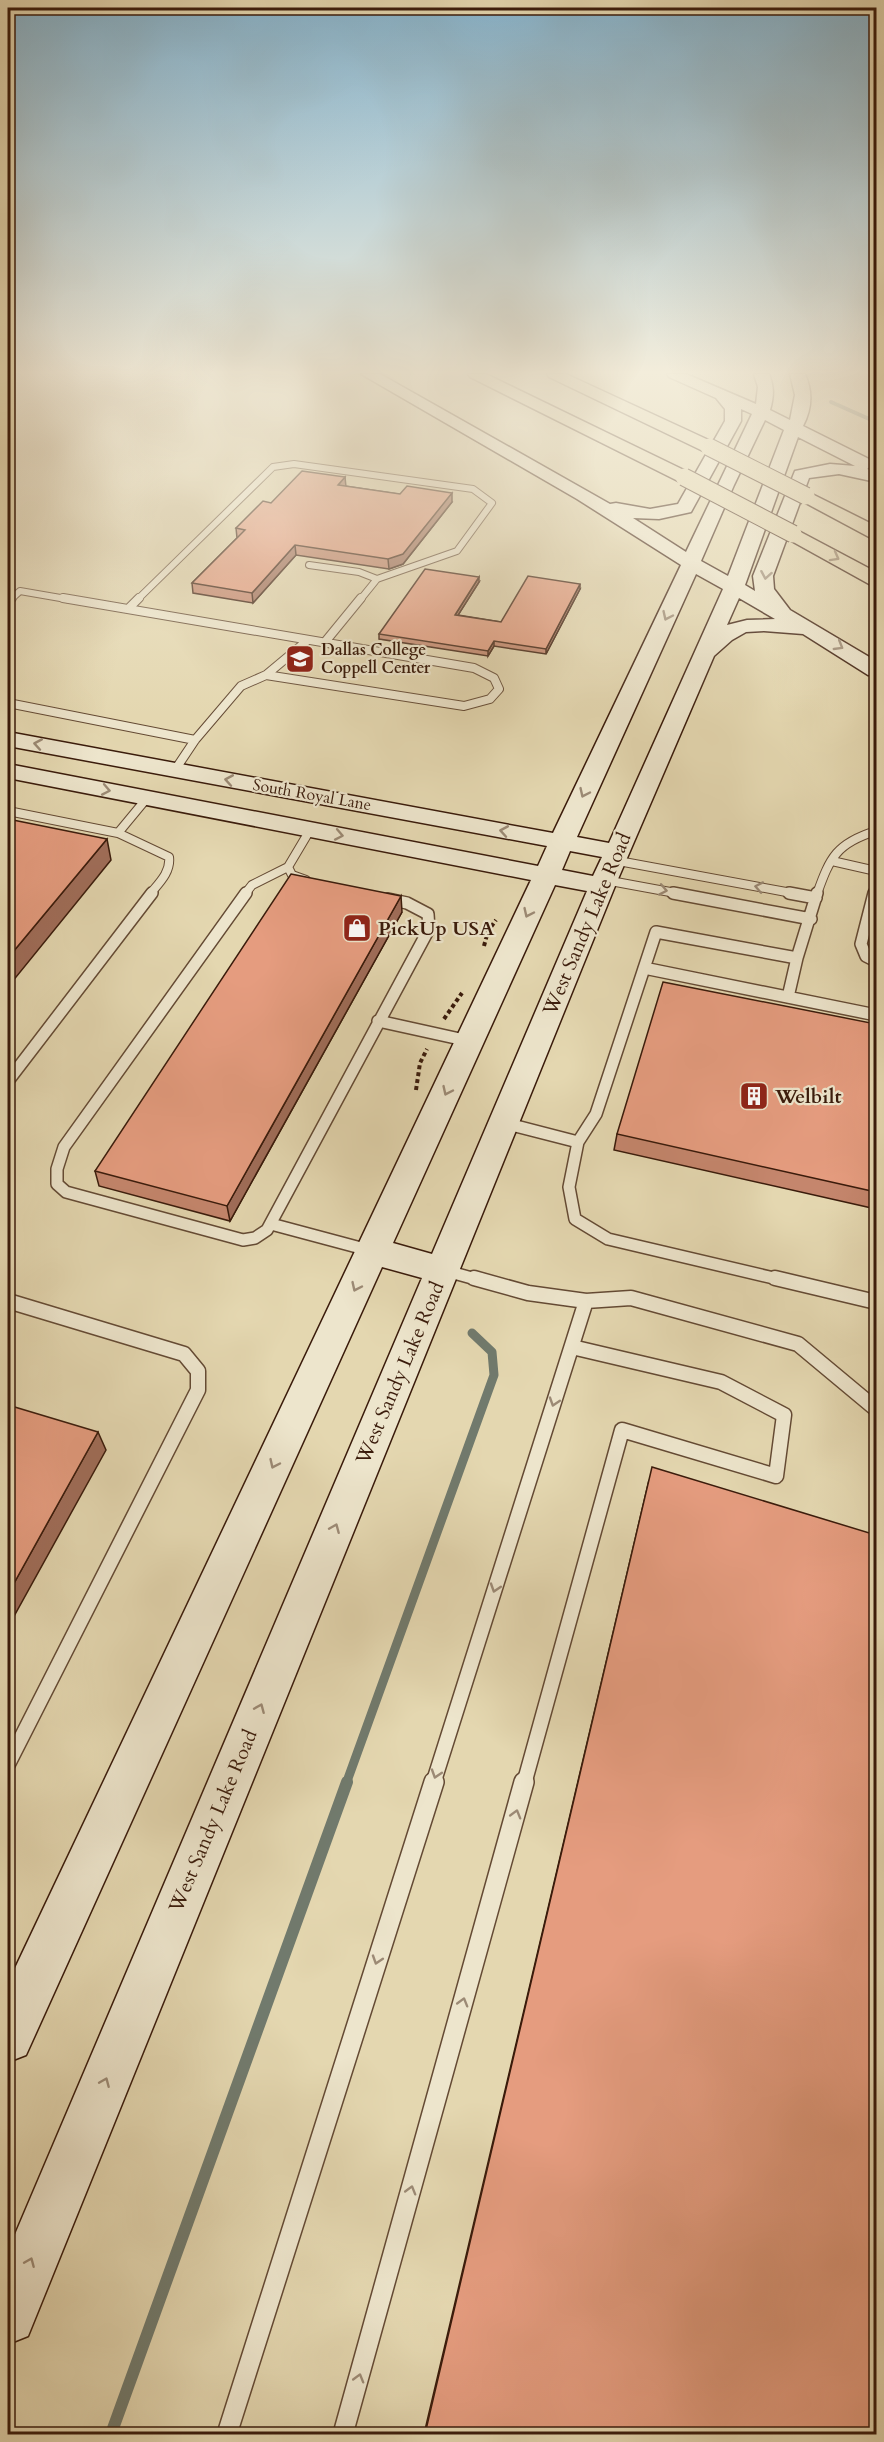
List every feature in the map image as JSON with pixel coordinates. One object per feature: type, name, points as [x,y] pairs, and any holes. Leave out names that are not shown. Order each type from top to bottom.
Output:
[{"type":"highway","points":[[705,488],[876,580]]},
{"type":"highway","points":[[790,488],[876,533]]},
{"type":"main road","points":[[571,488],[691,563],[876,670]]},
{"type":"main road","points":[[583,495],[628,513],[667,514],[685,508],[696,488]]},
{"type":"main road","points":[[8,2037],[724,488]]},
{"type":"main road","name":"West Sandy Lake Road","points":[[8,2316],[610,869],[734,587],[771,488]]},
{"type":"main road","points":[[785,616],[764,589],[763,576],[796,488]]},
{"type":"main road","points":[[704,654],[730,632],[759,624],[815,633]]},
{"type":"main road","name":"South Royal Lane","points":[[8,739],[561,841],[610,869]]},
{"type":"main road","name":"South Royal Lane","points":[[8,771],[546,875],[610,869]]},
{"type":"main road","points":[[373,1251],[442,1270]]},
{"type":"lane","points":[[129,608],[252,488]]},
{"type":"lane","points":[[324,642],[377,579],[457,550],[492,503],[473,489],[466,488]]},
{"type":"lane","points":[[309,565],[359,572],[377,579]]},
{"type":"lane","points":[[8,602],[20,591],[474,668],[494,678],[499,689],[490,699],[464,706],[266,675]]},
{"type":"lane","points":[[175,770],[195,740],[241,686],[266,675],[309,640]]},
{"type":"lane","points":[[8,704],[195,740]]},
{"type":"lane","points":[[118,833],[147,798]]},
{"type":"lane","points":[[8,811],[118,833],[169,858],[170,864],[166,874],[8,1082]]},
{"type":"lane","points":[[310,830],[288,867],[252,885],[64,1147],[57,1169],[57,1184],[66,1192],[243,1240],[255,1238],[267,1230],[429,928],[428,914],[418,907],[374,895]]},
{"type":"lane","points":[[788,997],[797,958],[816,898],[832,861],[848,842],[876,831]]},
{"type":"lane","points":[[832,861],[876,871]]},
{"type":"lane","points":[[288,867],[292,875],[318,883]]},
{"type":"lane","points":[[610,869],[816,898]]},
{"type":"lane","points":[[610,869],[811,919]]},
{"type":"lane","points":[[876,886],[861,944],[866,956],[876,961]]},
{"type":"lane","points":[[797,958],[656,933],[596,1114],[578,1142],[569,1187],[575,1219],[608,1239],[876,1302]]},
{"type":"lane","points":[[644,968],[876,1015]]},
{"type":"lane","points":[[378,1021],[469,1041]]},
{"type":"lane","points":[[504,1124],[578,1142]]},
{"type":"lane","points":[[271,1224],[373,1251]]},
{"type":"lane","points":[[442,1270],[528,1293],[586,1301],[631,1298],[798,1344],[876,1409]]},
{"type":"lane","points":[[227,2434],[586,1301]]},
{"type":"lane","points":[[8,1302],[184,1354],[198,1371],[198,1390],[8,1764]]},
{"type":"lane","points":[[343,2434],[622,1430],[776,1476],[784,1415],[721,1382],[572,1347]]},
{"type":"building","points":[[286,488],[358,488],[400,494],[405,488],[420,488],[452,493],[403,554],[388,559],[295,545],[252,593],[192,583],[245,530],[236,528],[263,501],[271,503]]},
{"type":"building","points":[[425,569],[479,577],[455,615],[501,622],[528,576],[580,584],[546,649],[494,641],[488,651],[379,634]]},
{"type":"building","points":[[8,819],[107,839],[8,958]]},
{"type":"building","points":[[291,874],[401,896],[227,1206],[95,1171]]},
{"type":"building","name":"Welbilt","points":[[663,982],[876,1024],[876,1192],[617,1134]]},
{"type":"building","points":[[8,1405],[98,1432],[8,1594]]},
{"type":"building","points":[[652,1467],[876,1535],[876,2434],[425,2434]]},
{"type":"waterway","points":[[346,1784],[494,1375],[492,1352],[472,1333]]},
{"type":"waterway","points":[[111,2434],[347,1782]]},
{"type":"place","name":"Dallas College Coppell Center","points":[[300,659]]},
{"type":"place","name":"PickUp USA","points":[[357,928]]},
{"type":"place","name":"Welbilt","points":[[754,1096]]}]
